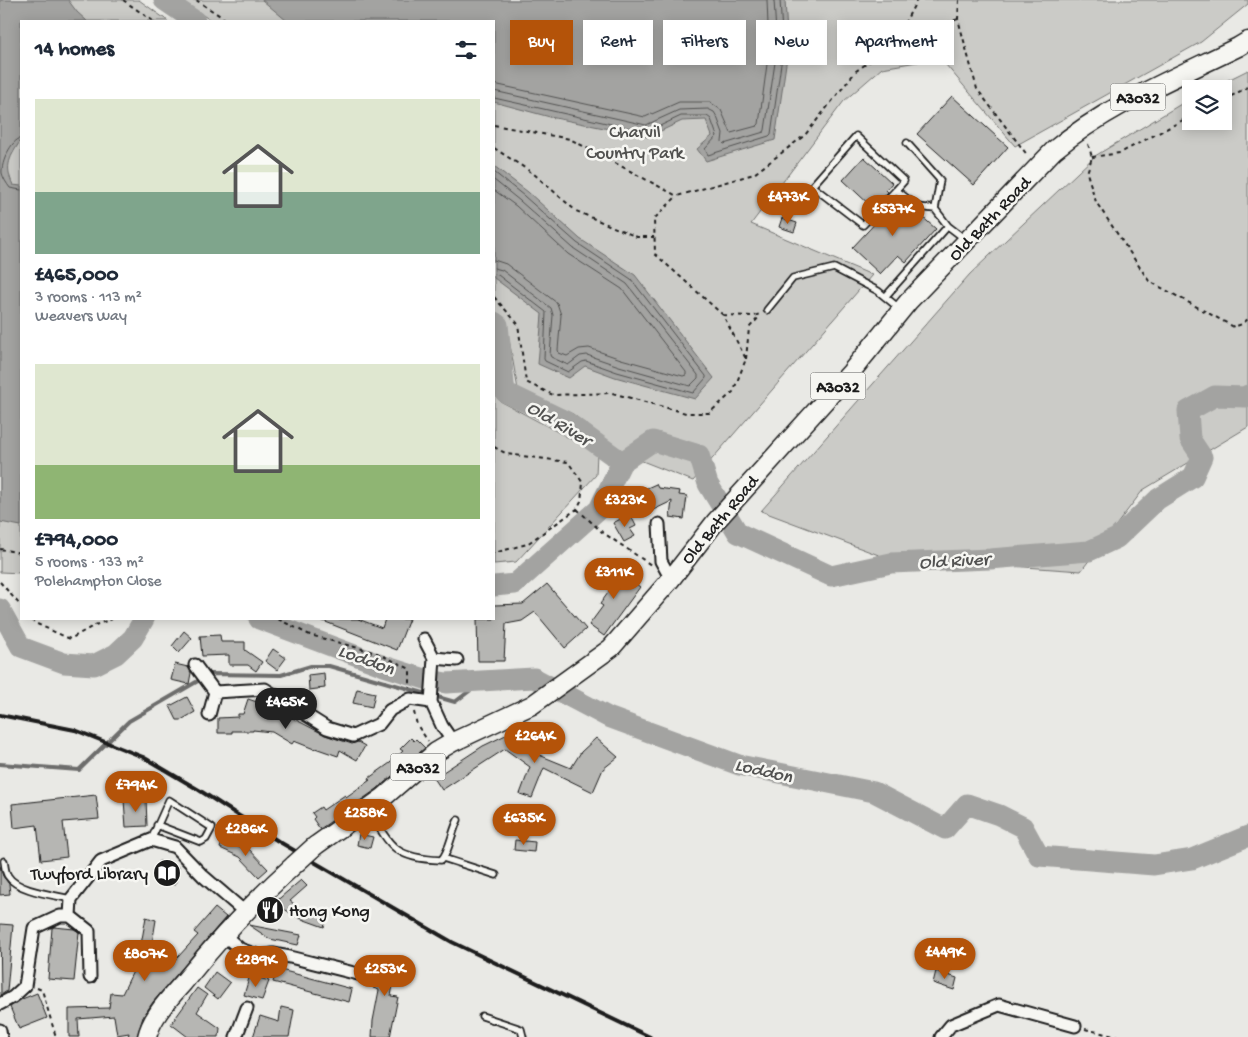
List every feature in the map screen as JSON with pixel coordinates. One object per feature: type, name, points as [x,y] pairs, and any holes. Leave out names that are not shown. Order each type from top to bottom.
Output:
[{"type":"main road","name":"Old Bath Road","points":[[147,1037],[149,1029],[163,1006],[224,935],[275,882],[315,846],[384,797],[436,752],[452,742],[532,704],[611,648],[671,579],[716,521],[771,458],[851,372],[902,310],[1054,150],[1074,134],[1112,110],[1248,41]]},
{"type":"street","points":[[659,524],[661,560],[671,579]]},
{"type":"street","points":[[424,639],[434,662],[431,700],[442,726],[452,742]]},
{"type":"street","points":[[434,662],[457,660]]},
{"type":"street","points":[[195,665],[215,692]]},
{"type":"street","points":[[215,692],[265,689],[327,728],[353,736],[379,724],[390,710],[410,699],[431,700]]},
{"type":"street","points":[[209,715],[215,692]]},
{"type":"street","points":[[70,916],[71,899],[101,860],[151,840],[175,847],[203,876],[246,912]]},
{"type":"street","points":[[0,1004],[13,997],[25,986],[34,928],[60,916],[70,916],[89,931],[90,977]]},
{"type":"street","points":[[224,935],[240,949],[260,956],[273,954],[358,974]]},
{"type":"street","points":[[941,1037],[951,1025],[999,1005],[1076,1026]]},
{"type":"street","points":[[236,1037],[247,1008]]},
{"type":"street","points":[[0,1030],[1,1037]]},
{"type":"lane","points":[[856,136],[904,180],[896,190],[863,225],[812,186],[856,136]]},
{"type":"lane","points":[[907,143],[940,180],[935,209]]},
{"type":"lane","points":[[896,190],[918,207],[935,209],[948,226],[967,241]]},
{"type":"lane","points":[[885,297],[948,226]]},
{"type":"lane","points":[[767,310],[793,278],[834,268],[878,291],[902,310]]},
{"type":"lane","points":[[151,840],[157,824],[169,800],[212,828],[206,839],[202,842],[157,824]]},
{"type":"lane","points":[[368,808],[387,841],[404,854],[427,859],[441,860],[446,856],[452,831],[458,820]]},
{"type":"lane","points":[[443,858],[496,875]]},
{"type":"lane","points":[[4,861],[7,875],[14,884],[23,888],[71,899]]},
{"type":"lane","points":[[482,1016],[521,1029],[523,1037]]},
{"type":"path","points":[[123,0],[152,20]]},
{"type":"path","points":[[196,0],[226,20]]},
{"type":"path","points":[[906,20],[917,0]]},
{"type":"path","points":[[959,0],[958,19],[976,89],[1038,167]]},
{"type":"path","points":[[954,20],[958,19]]},
{"type":"path","points":[[746,359],[723,315],[655,254],[654,219],[677,196],[754,174],[806,135],[856,71],[865,65]]},
{"type":"path","points":[[1232,96],[1248,87]]},
{"type":"path","points":[[1092,157],[1120,153],[1182,121]]},
{"type":"path","points":[[495,125],[570,139],[677,196]]},
{"type":"path","points":[[1074,134],[1084,137],[1090,148],[1092,157],[1087,173],[1096,202],[1149,281],[1234,327],[1248,319]]},
{"type":"path","points":[[495,149],[534,174],[576,210],[637,237],[654,237]]},
{"type":"path","points":[[495,298],[518,324],[526,382],[553,395],[612,393],[686,412],[709,413],[733,392],[746,359],[749,328],[755,319],[767,310]]},
{"type":"path","points":[[723,315],[754,316],[767,310]]},
{"type":"path","points":[[495,448],[507,454],[568,462],[583,482],[581,501],[577,509],[527,544],[495,553]]},
{"type":"path","points":[[577,509],[602,532],[671,579]]},
{"type":"path","points":[[0,548],[20,553]]},
{"type":"path","points":[[0,582],[20,605]]},
{"type":"path","points":[[32,620],[70,639],[95,625],[109,620]]},
{"type":"path","points":[[280,620],[310,636],[377,653],[410,669],[410,689]]},
{"type":"path","points":[[413,707],[417,725],[436,752]]},
{"type":"path","points":[[25,986],[42,990],[56,1037]]},
{"type":"path","points":[[1076,1026],[1118,1037]]},
{"type":"green space","points":[[0,0],[139,0],[167,20],[20,20],[20,573],[0,572]]},
{"type":"green space","name":"Charvil Country Park","points":[[179,0],[1248,0],[1248,4],[1201,42],[1015,146],[946,65],[954,65],[954,20],[837,20],[837,65],[899,65],[882,68],[844,101],[751,224],[872,275],[693,481],[622,453],[573,414],[518,390],[506,322],[495,314],[495,20],[210,20]]},
{"type":"green space","points":[[1248,70],[1248,427],[1143,490],[1081,571],[884,557],[761,511],[970,274],[1095,156],[1182,103],[1182,130],[1232,130],[1232,80],[1228,80]]},
{"type":"green space","points":[[495,390],[500,401],[597,453],[596,475],[516,562],[495,564]]},
{"type":"water","points":[[0,0],[68,0],[86,20],[20,20],[20,142],[11,156],[9,172],[13,185],[20,186],[20,526],[0,522]]},
{"type":"water","name":"Charvil Country Park","points":[[262,0],[785,0],[786,20],[756,20],[756,65],[786,65],[775,140],[706,161],[697,149],[712,136],[706,120],[682,121],[648,137],[550,117],[495,102],[495,20],[286,20]]},
{"type":"water","points":[[495,167],[528,192],[580,239],[635,275],[714,378],[695,399],[615,377],[585,366],[569,378],[538,364],[542,314],[495,279]]},
{"type":"building","points":[[952,96],[1008,147],[974,185],[917,134]]},
{"type":"building","points":[[864,157],[892,183],[886,190],[888,192],[873,208],[843,180]]},
{"type":"building","points":[[894,199],[915,218],[919,214],[936,229],[906,262],[898,255],[880,274],[852,248],[882,216],[880,214]]},
{"type":"building","points":[[782,218],[797,223],[794,232],[779,227]]},
{"type":"building","points":[[656,484],[658,488],[680,491],[679,495],[687,496],[684,519],[670,517],[672,501],[649,512],[645,503],[633,509],[627,497]]},
{"type":"building","points":[[630,514],[636,526],[630,529],[635,536],[624,542],[613,523]]},
{"type":"building","points":[[610,564],[640,587],[604,636],[589,625],[603,606],[600,604],[613,586],[601,577]]},
{"type":"building","points":[[547,584],[586,629],[565,648],[535,612],[522,621],[506,624],[504,661],[478,661],[477,620],[495,620],[495,605],[523,604]]},
{"type":"building","points":[[321,620],[361,620],[382,628],[385,620],[409,620],[397,650]]},
{"type":"building","points":[[184,631],[192,638],[179,653],[172,646]]},
{"type":"building","points":[[220,635],[221,642],[245,642],[245,650],[262,662],[256,671],[248,665],[229,665],[229,655],[202,656],[200,636]]},
{"type":"building","points":[[273,649],[286,658],[277,670],[265,661]]},
{"type":"building","points":[[175,664],[188,667],[191,673],[189,684],[171,680]]},
{"type":"building","points":[[324,673],[325,688],[309,690],[308,675]]},
{"type":"building","points":[[357,689],[375,693],[372,707],[353,703]]},
{"type":"building","points":[[187,697],[195,712],[181,720],[177,720],[170,706]]},
{"type":"building","points":[[248,699],[260,703],[258,708],[279,711],[325,735],[352,744],[358,742],[365,746],[357,760],[340,750],[338,756],[294,741],[292,744],[272,732],[253,730],[218,733],[218,718],[238,717],[238,714],[243,714]]},
{"type":"building","points":[[514,731],[519,743],[529,747],[527,750],[571,768],[581,752],[596,738],[618,757],[603,769],[593,792],[544,768],[532,798],[520,794],[530,767],[505,749],[442,790],[434,778],[483,746]]},
{"type":"building","points":[[411,738],[414,741],[416,739],[425,748],[377,789],[320,829],[313,819],[315,817],[312,813],[321,807],[323,810],[345,795],[346,797],[370,780],[369,778],[403,751],[400,749]]},
{"type":"building","points":[[96,795],[99,819],[63,822],[67,857],[41,860],[37,825],[14,828],[12,804]]},
{"type":"building","points":[[146,798],[147,826],[126,827],[124,800]]},
{"type":"building","points":[[359,834],[373,837],[370,848],[357,845]]},
{"type":"building","points":[[223,840],[244,848],[246,846],[268,869],[259,877],[240,857],[220,848]]},
{"type":"building","points":[[515,840],[535,842],[534,852],[514,850]]},
{"type":"building","name":"Twyford Library","points":[[159,861],[179,867],[175,885],[154,880]]},
{"type":"building","points":[[0,866],[3,876],[9,884],[10,894],[0,895]]},
{"type":"building","points":[[301,880],[307,886],[290,901],[303,910],[327,919],[324,927],[299,918],[274,903]]},
{"type":"building","points":[[215,908],[226,917],[153,1002],[143,1017],[137,1037],[128,1037],[129,1033],[117,1035],[114,1016],[78,1019],[79,1037],[69,1037],[69,1009],[109,1008],[111,993],[122,994],[138,961],[146,917],[156,920],[150,956],[168,968],[198,935],[194,932]]},
{"type":"building","points":[[0,924],[13,925],[7,991],[1,995]]},
{"type":"building","points":[[249,925],[301,935],[298,945],[270,939]]},
{"type":"building","points":[[52,928],[74,929],[79,932],[74,981],[48,979]]},
{"type":"building","points":[[379,955],[398,958],[391,996],[398,997],[390,1037],[372,1037],[379,990],[373,988]]},
{"type":"building","points":[[277,969],[352,989],[349,1002],[273,982]]},
{"type":"building","points":[[936,971],[957,978],[954,990],[933,983]]},
{"type":"building","points":[[215,972],[230,983],[218,999],[204,988]]},
{"type":"building","points":[[250,975],[269,981],[262,1000],[244,995]]},
{"type":"building","points":[[197,988],[207,995],[197,1012],[220,1028],[219,1037],[188,1037],[171,1024]]},
{"type":"building","points":[[37,993],[47,1018],[19,1029],[10,1007],[22,999]]},
{"type":"building","points":[[281,1007],[294,1010],[289,1037],[253,1037],[260,1016],[279,1022]]},
{"type":"waterway","name":"Old River","points":[[164,0],[194,20]]},
{"type":"waterway","name":"Old River","points":[[495,323],[498,325],[505,392],[565,421],[622,462]]},
{"type":"waterway","name":"Old River","points":[[495,586],[515,584],[599,509],[622,462],[653,441],[699,455],[708,484],[738,533],[831,576],[891,563],[990,559],[1089,551],[1117,538],[1158,499],[1193,477],[1202,457],[1190,439],[1188,411],[1215,396],[1246,397],[1248,395]]},
{"type":"waterway","name":"Loddon","points":[[0,609],[21,647],[64,663],[94,665],[116,654],[133,638],[143,620]]},
{"type":"waterway","name":"Loddon","points":[[262,620],[384,666],[425,679],[446,683],[534,678],[608,717],[739,765],[874,792],[945,829],[967,804],[999,815],[1023,827],[1039,856],[1154,865],[1192,859],[1248,836]]},
{"type":"waterway","points":[[0,764],[79,770],[129,721],[210,674],[281,675],[311,666],[329,666],[455,702],[484,680]]},
{"type":"railway","points":[[0,715],[75,730],[143,757],[199,790],[278,841],[452,942],[650,1037]]},
{"type":"place","name":"Twyford Library","points":[[167,873]]},
{"type":"place","name":"Hong Kong","points":[[270,910]]}]
